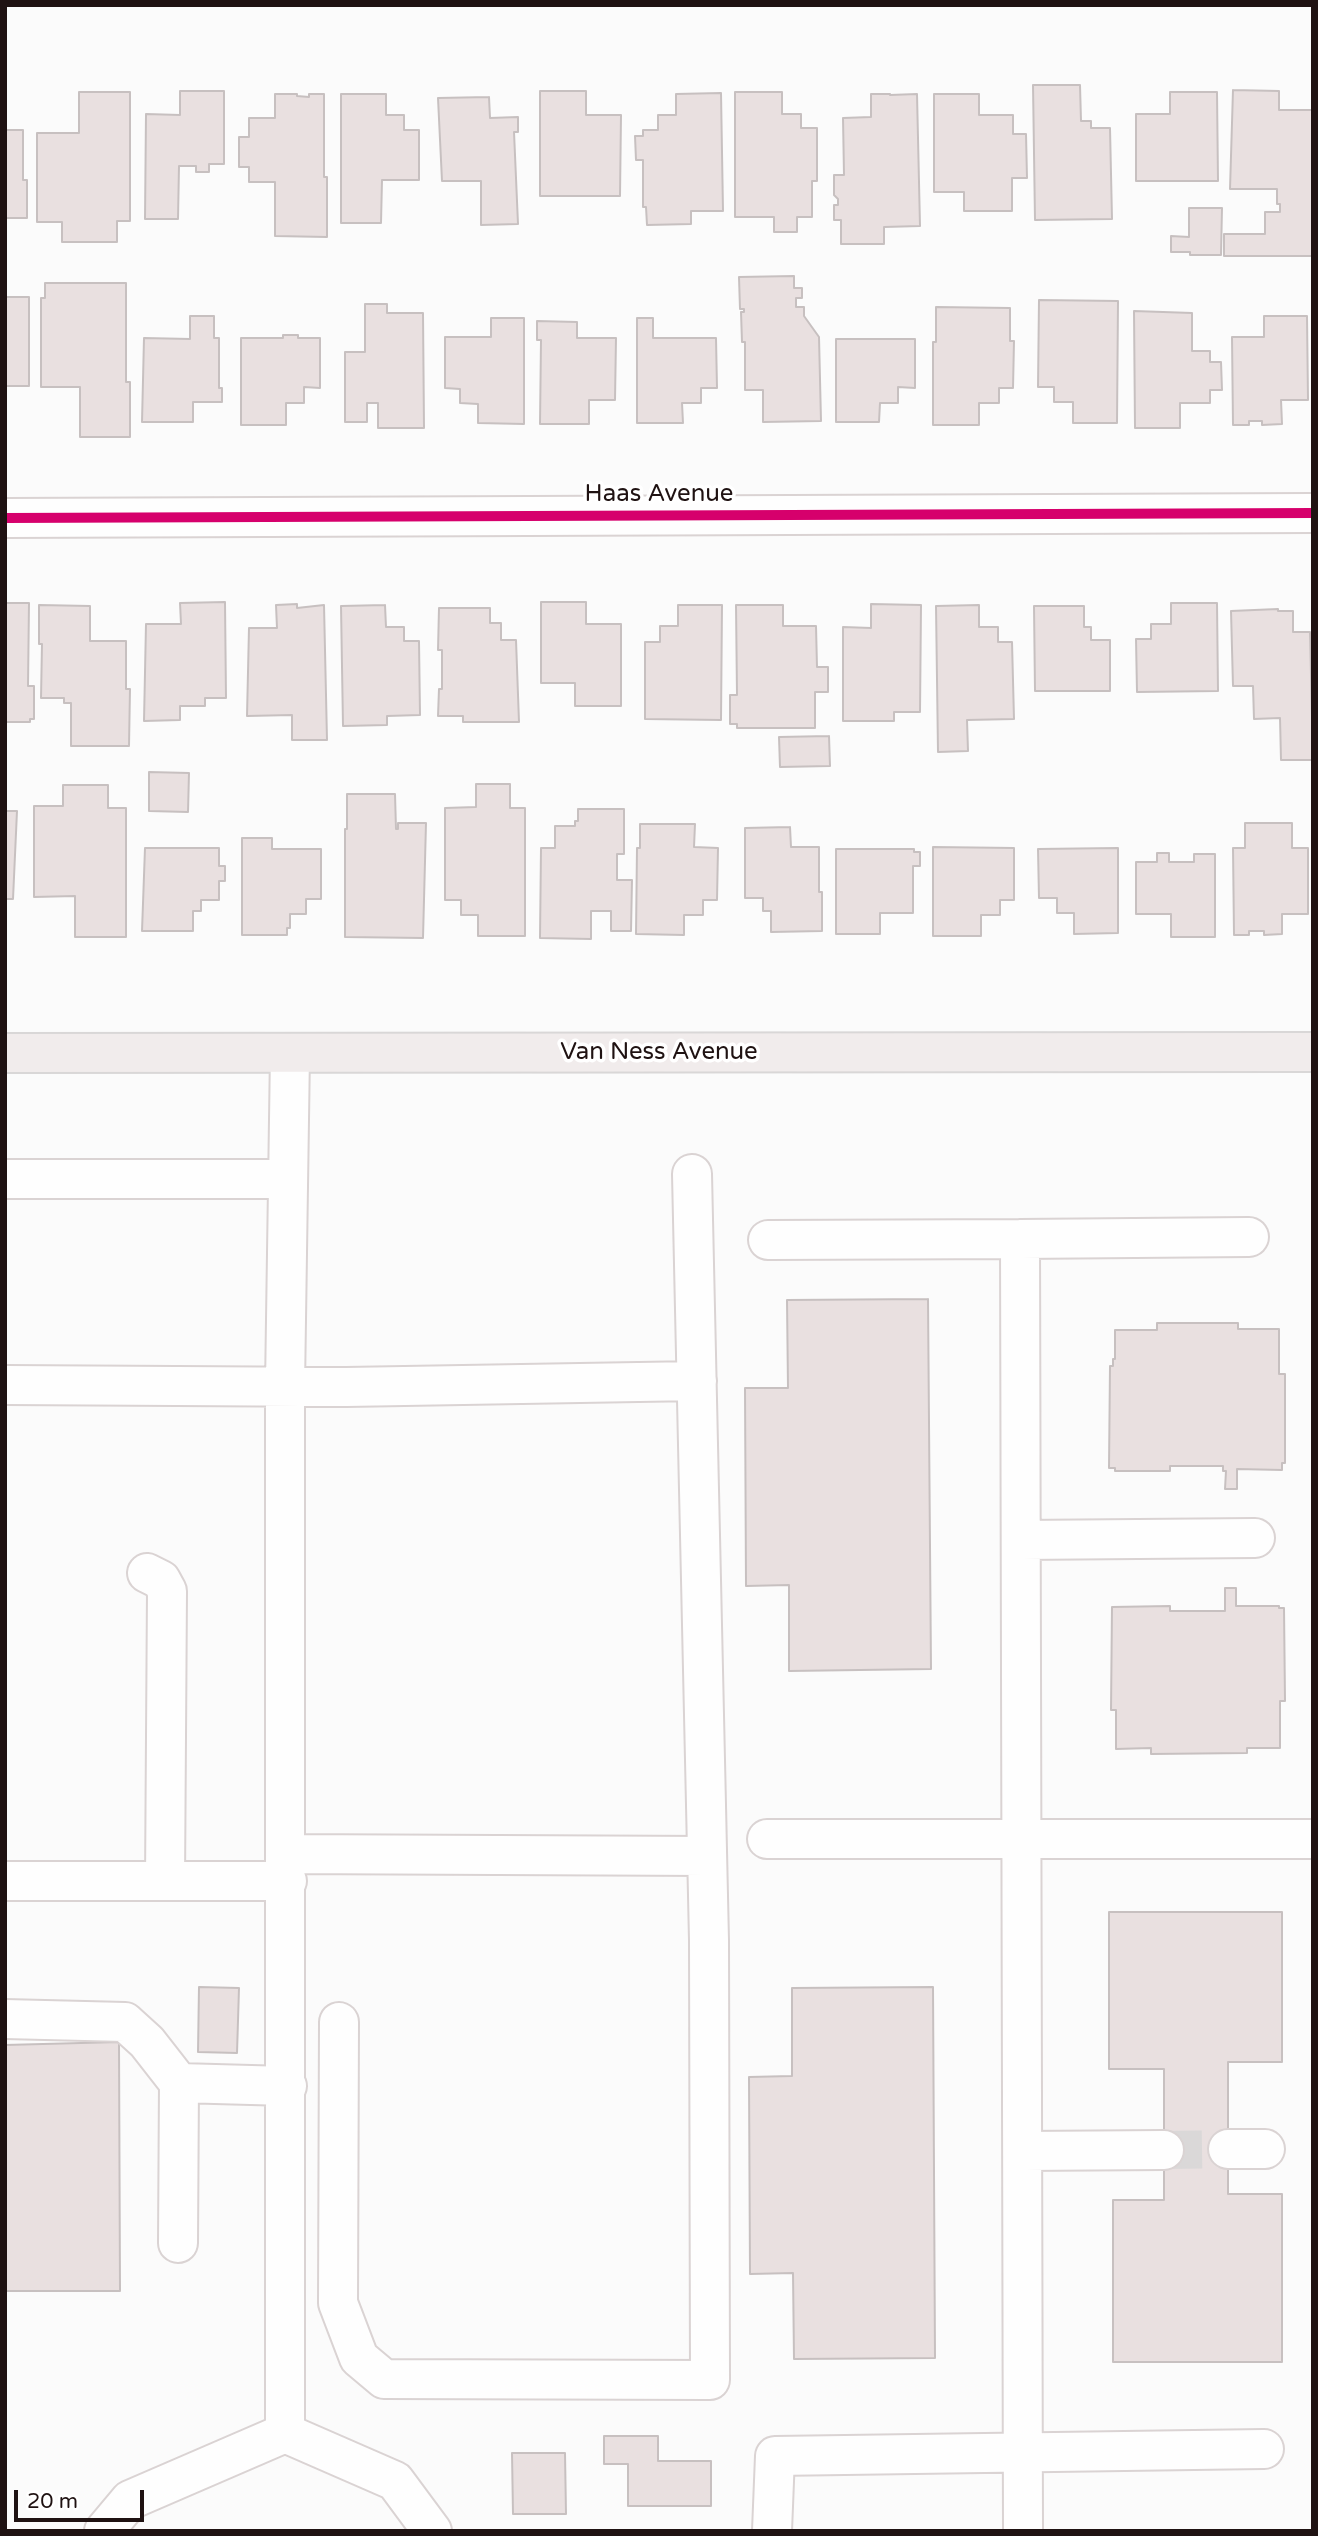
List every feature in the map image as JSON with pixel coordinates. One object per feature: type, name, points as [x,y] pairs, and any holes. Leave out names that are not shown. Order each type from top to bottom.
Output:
[{"type":"main road","name":"Van Ness Avenue","points":[[5,1054],[1313,1052]]},
{"type":"street","name":"Haas Avenue","points":[[5,518],[1313,513]]},
{"type":"street","points":[[285,2433],[285,1386],[290,1053]]},
{"type":"street","points":[[339,2022],[338,2303],[359,2358],[384,2379],[710,2380],[707,1856],[692,1174]]},
{"type":"street","points":[[5,1179],[288,1179]]},
{"type":"street","points":[[768,1240],[1249,1237]]},
{"type":"street","points":[[1020,1239],[1023,2531]]},
{"type":"street","points":[[5,1385],[285,1386],[696,1381]]},
{"type":"street","points":[[1021,1540],[1255,1538]]},
{"type":"street","points":[[147,1573],[161,1580],[167,1591],[164,1881]]},
{"type":"street","points":[[767,1839],[1313,1839]]},
{"type":"street","points":[[5,1881],[164,1881],[287,1868],[707,1856]]},
{"type":"street","points":[[5,2019],[125,2022],[147,2042],[179,2083],[177,2244]]},
{"type":"street","points":[[179,2083],[287,2085]]},
{"type":"street","points":[[1228,2149],[1265,2149]]},
{"type":"street","points":[[1023,2151],[1164,2150]]},
{"type":"street","points":[[104,2531],[130,2500],[285,2433],[395,2481],[432,2531]]},
{"type":"street","points":[[772,2531],[775,2456],[1264,2449]]},
{"type":"building","points":[[1033,85],[1080,85],[1081,121],[1091,121],[1091,128],[1110,128],[1112,219],[1035,220]]},
{"type":"building","points":[[1233,90],[1279,91],[1279,110],[1313,110],[1313,256],[1224,256],[1224,234],[1265,234],[1265,212],[1280,212],[1277,189],[1230,189]]},
{"type":"building","points":[[180,91],[224,91],[224,164],[209,164],[209,172],[196,172],[196,166],[179,166],[178,219],[145,219],[146,114],[180,115]]},
{"type":"building","points":[[540,91],[586,91],[586,115],[621,115],[620,196],[540,196]]},
{"type":"building","points":[[79,92],[130,92],[130,221],[117,221],[117,242],[62,242],[62,222],[37,222],[37,133],[79,133]]},
{"type":"building","points":[[735,92],[782,92],[782,114],[801,114],[801,128],[817,128],[817,181],[812,181],[812,217],[797,217],[797,232],[774,232],[774,217],[735,217]]},
{"type":"building","points":[[1170,92],[1217,92],[1218,181],[1136,181],[1136,114],[1170,114]]},
{"type":"building","points":[[721,93],[723,211],[691,211],[691,224],[647,225],[646,207],[643,207],[643,160],[636,160],[635,136],[643,136],[643,130],[658,130],[658,115],[676,115],[676,94]]},
{"type":"building","points":[[275,94],[309,97],[309,94],[324,94],[327,237],[275,236],[275,182],[249,182],[249,167],[239,167],[239,137],[249,137],[249,118],[275,118]]},
{"type":"building","points":[[341,94],[386,94],[386,115],[404,115],[404,130],[419,130],[419,180],[382,180],[381,223],[341,223]]},
{"type":"building","points":[[871,94],[917,94],[920,226],[884,227],[884,244],[841,244],[841,220],[834,220],[834,205],[838,205],[838,199],[834,195],[834,175],[844,175],[843,118],[871,117]]},
{"type":"building","points":[[934,94],[979,94],[979,115],[1013,115],[1013,134],[1026,134],[1027,178],[1012,178],[1012,211],[964,211],[964,192],[934,192]]},
{"type":"building","points":[[489,97],[490,118],[518,117],[518,132],[514,132],[518,224],[481,225],[481,181],[442,181],[438,98]]},
{"type":"building","points":[[5,130],[23,130],[23,180],[27,180],[27,218],[5,218]]},
{"type":"building","points":[[1189,208],[1222,208],[1221,255],[1171,252],[1171,236],[1189,237]]},
{"type":"building","points":[[794,276],[794,288],[802,288],[802,298],[796,298],[796,307],[804,307],[804,316],[819,337],[821,421],[763,422],[763,390],[745,390],[745,342],[742,342],[741,312],[744,312],[744,309],[740,309],[739,277]]},
{"type":"building","points":[[45,283],[126,283],[126,382],[130,382],[130,437],[80,437],[80,387],[41,387],[41,298],[45,298]]},
{"type":"building","points":[[5,297],[29,297],[29,386],[5,386]]},
{"type":"building","points":[[1039,300],[1118,301],[1117,423],[1073,423],[1073,402],[1054,402],[1054,387],[1038,387]]},
{"type":"building","points":[[365,304],[387,304],[387,313],[423,313],[424,428],[378,428],[378,403],[367,403],[367,422],[345,422],[345,352],[365,352]]},
{"type":"building","points":[[936,307],[1010,308],[1010,341],[1014,341],[1013,388],[999,388],[999,403],[979,403],[979,425],[933,425],[933,342],[936,342]]},
{"type":"building","points":[[1134,311],[1192,313],[1192,351],[1210,351],[1210,362],[1221,362],[1222,390],[1210,390],[1210,403],[1180,403],[1180,428],[1135,428]]},
{"type":"building","points":[[190,316],[214,316],[214,338],[219,338],[219,388],[222,388],[222,402],[193,402],[193,422],[142,422],[144,338],[190,339]]},
{"type":"building","points":[[1264,316],[1307,316],[1308,400],[1281,400],[1282,424],[1262,425],[1262,421],[1249,421],[1249,425],[1233,425],[1232,337],[1264,337]]},
{"type":"building","points":[[491,318],[524,318],[524,424],[478,423],[478,404],[460,403],[460,389],[445,388],[445,337],[491,337]]},
{"type":"building","points":[[637,318],[653,318],[653,338],[716,338],[717,388],[701,388],[701,403],[682,403],[683,423],[637,423]]},
{"type":"building","points":[[537,321],[577,322],[577,338],[616,338],[615,400],[589,400],[589,424],[540,424],[541,340],[537,340]]},
{"type":"building","points":[[283,335],[320,338],[320,388],[304,387],[304,403],[286,403],[286,425],[241,425],[241,338],[283,338]]},
{"type":"building","points":[[836,339],[915,339],[915,388],[898,387],[898,403],[880,403],[879,422],[836,422]]},
{"type":"building","points":[[225,602],[226,698],[205,698],[205,706],[180,706],[180,720],[144,721],[146,624],[181,624],[180,603]]},
{"type":"building","points":[[541,602],[586,602],[586,624],[621,624],[621,706],[575,706],[575,683],[541,683]]},
{"type":"building","points":[[5,603],[29,603],[28,686],[34,686],[34,719],[30,719],[30,722],[5,722]]},
{"type":"building","points":[[1171,603],[1217,603],[1218,691],[1137,692],[1136,639],[1151,639],[1151,624],[1171,624]]},
{"type":"building","points":[[297,604],[297,608],[324,605],[327,740],[292,740],[292,715],[247,716],[249,628],[277,628],[276,605]]},
{"type":"building","points":[[871,604],[921,605],[920,712],[894,712],[894,721],[843,721],[843,627],[871,628]]},
{"type":"building","points":[[39,605],[90,606],[90,641],[126,641],[126,689],[130,689],[129,746],[71,746],[71,703],[64,703],[64,698],[41,698],[42,644],[39,644]]},
{"type":"building","points":[[385,605],[386,627],[404,627],[404,641],[419,641],[420,715],[387,716],[387,725],[343,726],[341,606]]},
{"type":"building","points":[[678,605],[722,605],[721,720],[645,719],[645,642],[660,642],[660,626],[678,626]]},
{"type":"building","points":[[736,605],[783,605],[783,626],[816,626],[817,667],[828,667],[828,692],[815,692],[815,728],[737,728],[737,724],[730,724],[730,695],[737,695]]},
{"type":"building","points":[[979,605],[979,627],[998,627],[998,642],[1012,642],[1014,719],[967,720],[968,751],[938,752],[936,606]]},
{"type":"building","points":[[1034,606],[1084,606],[1084,627],[1091,627],[1091,640],[1110,640],[1110,691],[1035,691]]},
{"type":"building","points":[[439,608],[490,608],[490,623],[501,623],[501,640],[516,640],[519,722],[463,722],[463,716],[438,716],[439,689],[442,689],[442,650],[438,650]]},
{"type":"building","points":[[1231,611],[1293,611],[1293,632],[1310,632],[1313,760],[1281,760],[1280,718],[1254,719],[1253,686],[1233,686]]},
{"type":"building","points":[[829,736],[830,766],[780,767],[779,737]]},
{"type":"building","points":[[149,772],[189,773],[188,812],[149,811]]},
{"type":"building","points":[[476,784],[510,784],[510,808],[525,808],[525,936],[478,936],[478,915],[461,915],[461,900],[445,900],[445,808],[476,807]]},
{"type":"building","points":[[63,785],[108,785],[108,808],[126,808],[126,937],[75,937],[75,896],[34,897],[34,806],[63,806]]},
{"type":"building","points":[[347,794],[395,794],[396,829],[398,823],[426,823],[423,938],[345,937]]},
{"type":"building","points":[[578,809],[624,809],[624,854],[617,854],[617,880],[632,880],[631,931],[611,931],[611,911],[591,911],[591,939],[540,938],[541,848],[555,848],[555,826],[575,826]]},
{"type":"building","points":[[5,811],[17,811],[13,899],[5,899]]},
{"type":"building","points":[[1245,823],[1292,823],[1292,848],[1308,848],[1308,914],[1282,914],[1282,934],[1264,935],[1264,931],[1249,931],[1249,935],[1234,935],[1233,848],[1245,848]]},
{"type":"building","points":[[640,824],[695,824],[694,847],[718,848],[717,900],[703,900],[703,915],[684,915],[684,935],[636,934],[637,848],[640,848]]},
{"type":"building","points":[[790,827],[791,847],[819,847],[822,931],[771,932],[771,911],[763,911],[763,898],[745,898],[745,828]]},
{"type":"building","points":[[242,838],[272,838],[272,849],[321,849],[321,899],[306,899],[306,914],[290,914],[287,935],[242,935]]},
{"type":"building","points":[[933,847],[1014,848],[1014,900],[1000,900],[1000,915],[981,915],[981,936],[933,936]]},
{"type":"building","points":[[145,848],[219,848],[219,866],[225,866],[225,881],[219,881],[219,900],[201,900],[201,911],[193,911],[193,931],[142,931]]},
{"type":"building","points":[[1118,848],[1118,933],[1074,934],[1074,913],[1057,913],[1057,898],[1039,898],[1038,849]]},
{"type":"building","points":[[836,849],[914,849],[914,852],[920,852],[920,866],[913,866],[913,913],[880,913],[880,934],[836,934]]},
{"type":"building","points":[[1157,853],[1169,853],[1169,862],[1194,862],[1194,854],[1215,854],[1215,937],[1171,937],[1171,914],[1136,914],[1136,862],[1157,862]]},
{"type":"building","points":[[928,1299],[931,1669],[789,1671],[789,1585],[746,1586],[745,1388],[788,1388],[787,1300]]},
{"type":"building","points":[[1157,1323],[1238,1323],[1238,1329],[1279,1329],[1279,1374],[1285,1374],[1285,1463],[1282,1463],[1282,1470],[1237,1469],[1237,1489],[1225,1489],[1226,1471],[1223,1471],[1223,1466],[1170,1466],[1170,1471],[1115,1471],[1115,1468],[1109,1468],[1110,1366],[1113,1366],[1115,1359],[1115,1330],[1157,1330]]},
{"type":"building","points":[[1225,1588],[1236,1588],[1236,1606],[1284,1608],[1285,1701],[1280,1701],[1280,1748],[1247,1748],[1247,1753],[1151,1754],[1151,1748],[1116,1749],[1116,1710],[1111,1710],[1112,1607],[1170,1606],[1170,1611],[1225,1611]]},
{"type":"building","points":[[1109,1912],[1282,1912],[1282,2062],[1228,2062],[1228,2194],[1282,2194],[1282,2362],[1113,2362],[1113,2200],[1164,2200],[1164,2069],[1109,2069]]},
{"type":"building","points":[[199,1987],[239,1988],[237,2053],[198,2052]]},
{"type":"building","points":[[933,1987],[935,2358],[794,2359],[793,2273],[750,2274],[749,2077],[792,2076],[792,1988]]},
{"type":"building","points":[[119,2042],[120,2291],[5,2291],[5,2045]]},
{"type":"building","points":[[604,2436],[658,2436],[658,2461],[711,2461],[711,2506],[628,2506],[628,2464],[604,2464]]},
{"type":"building","points":[[512,2453],[565,2453],[566,2514],[513,2514]]},
{"type":"tunnel","points":[[1164,2150],[1228,2149]]},
{"type":"cycle path","points":[[5,518],[1313,513]]}]
